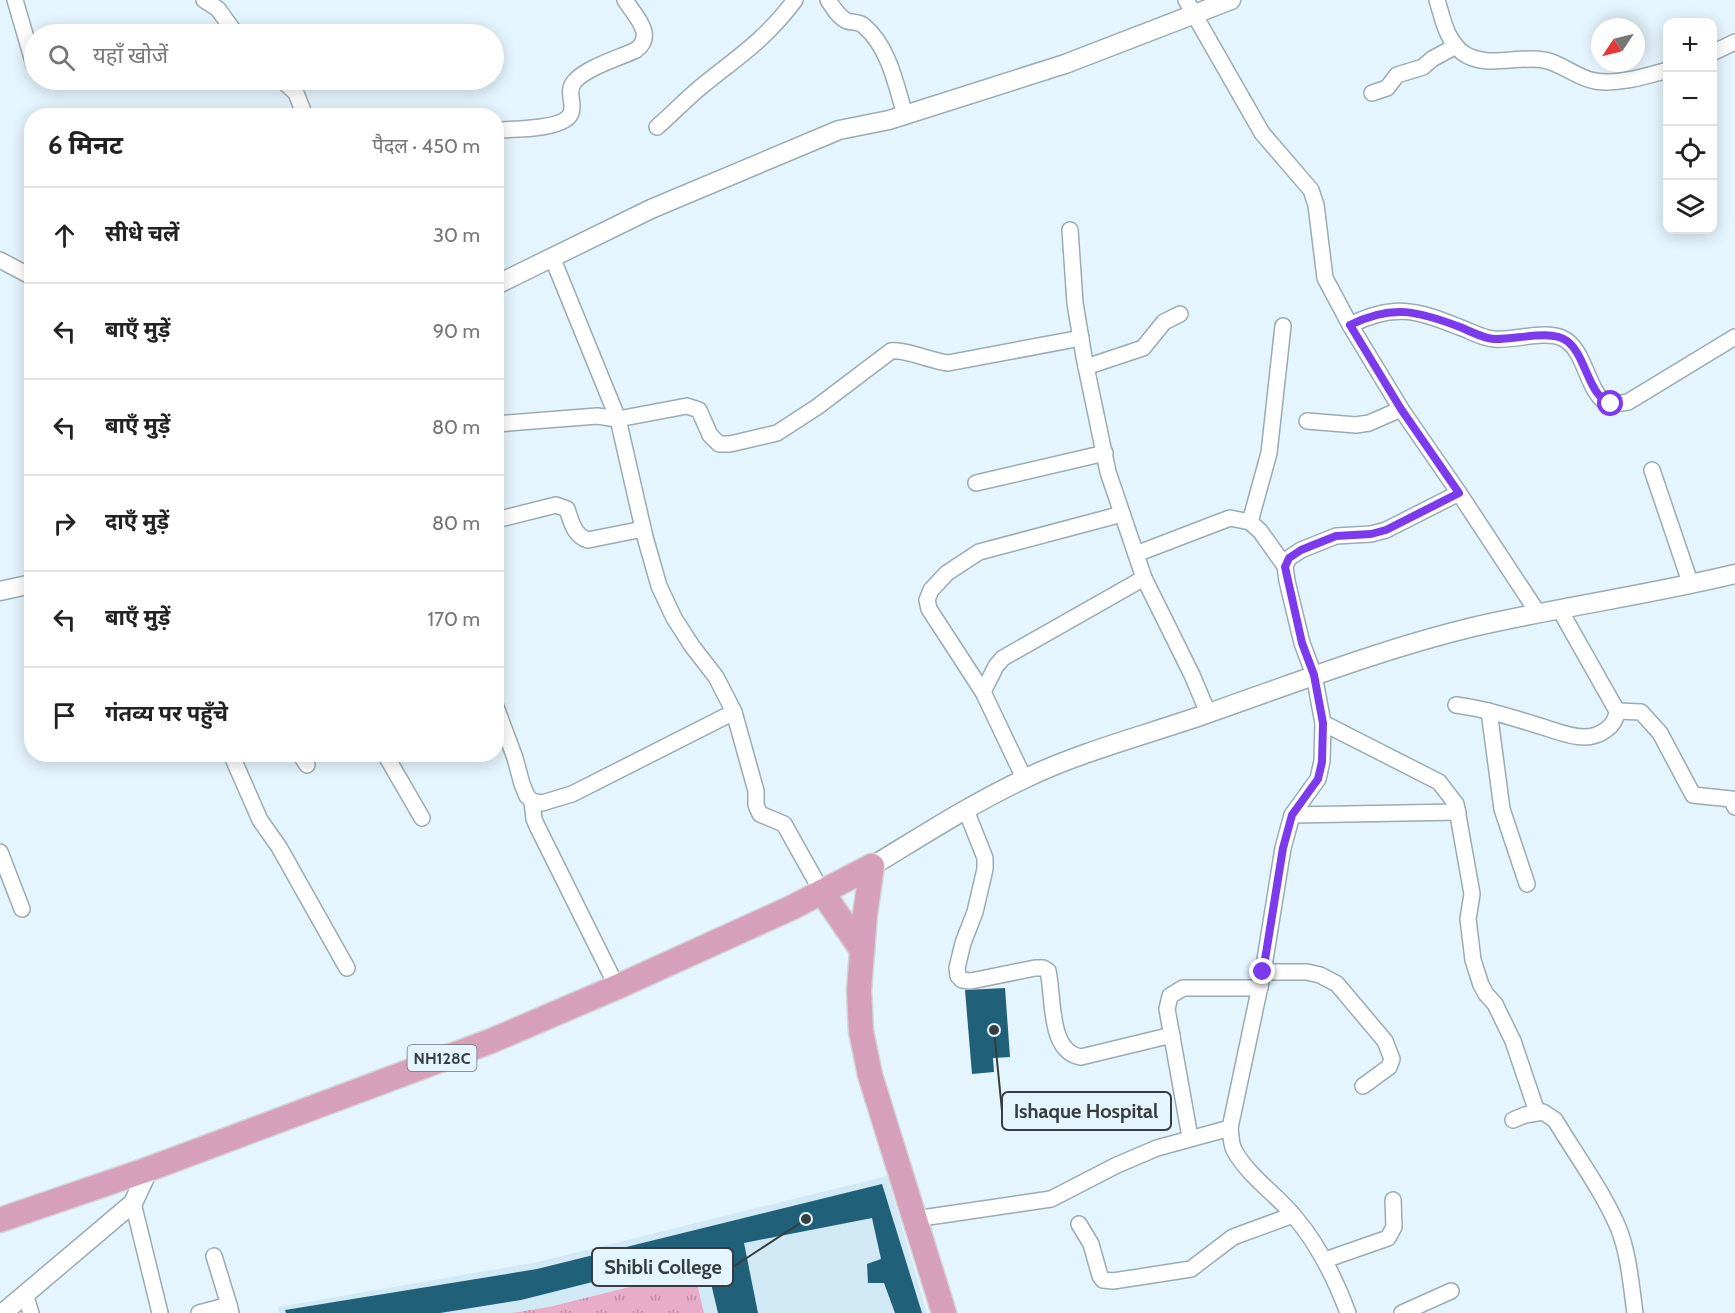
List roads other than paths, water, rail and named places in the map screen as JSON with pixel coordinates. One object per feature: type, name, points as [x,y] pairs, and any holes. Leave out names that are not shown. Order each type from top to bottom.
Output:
[{"type":"highway","name":"NH128C","points":[[0,1220],[149,1169],[405,1071],[491,1041],[617,987],[822,892],[872,866]]},
{"type":"highway","points":[[872,866],[865,914],[859,990],[861,1031],[870,1075],[944,1313]]},
{"type":"highway","points":[[822,892],[862,950]]},
{"type":"street","points":[[15,0],[24,31]]},
{"type":"street","points":[[204,0],[222,5],[231,24]]},
{"type":"street","points":[[504,129],[545,126],[567,119],[572,112],[570,88],[574,81],[582,74],[643,45],[645,39],[643,29],[625,0]]},
{"type":"street","points":[[657,127],[702,86],[766,35],[795,0]]},
{"type":"street","points":[[828,0],[841,17],[849,22],[858,22],[871,34],[887,58],[905,115]]},
{"type":"street","points":[[504,281],[651,209],[839,130],[889,120],[1065,64],[1190,7],[1231,0]]},
{"type":"street","points":[[1437,0],[1450,40],[1464,53],[1485,60],[1531,58],[1546,60],[1595,81],[1614,81],[1663,71]]},
{"type":"street","points":[[1190,7],[1262,133],[1311,190],[1316,205],[1325,278],[1350,325],[1401,409],[1538,613]]},
{"type":"street","points":[[1717,51],[1735,42]]},
{"type":"street","points":[[1372,93],[1387,88],[1397,75],[1423,67],[1432,59],[1456,46]]},
{"type":"street","points":[[293,90],[302,108]]},
{"type":"street","points":[[1070,230],[1075,303],[1108,472],[1144,578],[1208,713]]},
{"type":"street","points":[[552,257],[618,419],[643,529],[659,586],[674,618],[716,677],[734,712],[756,791],[756,805],[760,814],[784,824],[822,892]]},
{"type":"street","points":[[0,260],[24,273]]},
{"type":"street","points":[[1350,325],[1377,313],[1404,311],[1432,316],[1483,337],[1496,339],[1552,335],[1562,338],[1569,342],[1576,352],[1597,392],[1605,402],[1611,404],[1628,402],[1735,337]]},
{"type":"street","points":[[1086,367],[1143,348],[1164,322],[1180,314]]},
{"type":"street","points":[[1250,522],[1269,453],[1282,326]]},
{"type":"street","points":[[504,423],[597,416],[618,419],[687,406],[699,410],[715,441],[719,444],[730,444],[777,433],[817,407],[891,351],[903,351],[932,361],[948,363],[1081,338]]},
{"type":"street","points":[[1307,421],[1356,425],[1368,423],[1401,409]]},
{"type":"street","points":[[976,483],[1105,453]]},
{"type":"street","points":[[1652,470],[1691,585]]},
{"type":"street","points":[[1285,567],[1289,558],[1301,550],[1336,536],[1371,534],[1386,530],[1459,493]]},
{"type":"street","points":[[504,518],[556,505],[567,509],[573,527],[579,537],[584,539],[643,529]]},
{"type":"street","points":[[1024,778],[983,692],[929,609],[927,600],[930,590],[947,573],[979,552],[1122,514]]},
{"type":"street","points":[[1136,554],[1230,518],[1250,522],[1260,531],[1285,567],[1302,643],[1314,675],[1323,723],[1322,762],[1318,779],[1292,815],[1283,848],[1260,988],[1230,1128],[1233,1149],[1257,1180],[1293,1215],[1325,1260],[1339,1287],[1348,1313]]},
{"type":"street","points":[[872,866],[1024,778],[1078,756],[1314,675],[1418,641],[1538,613],[1691,585],[1735,574]]},
{"type":"street","points":[[983,692],[996,666],[1003,658],[1144,578]]},
{"type":"street","points":[[0,591],[24,586]]},
{"type":"street","points":[[1456,705],[1489,711],[1574,736],[1592,736],[1614,723],[1617,711],[1560,610]]},
{"type":"street","points":[[1489,711],[1502,809],[1527,884]]},
{"type":"street","points":[[1617,711],[1641,712],[1654,726],[1693,795],[1731,799],[1735,807]]},
{"type":"street","points":[[532,801],[542,803],[572,794],[734,712]]},
{"type":"street","points":[[1323,723],[1439,782],[1456,804],[1472,894],[1468,920],[1473,960],[1481,985],[1496,1004],[1513,1041],[1537,1112]]},
{"type":"street","points":[[504,728],[522,784],[532,801],[537,826],[617,987]]},
{"type":"street","points":[[235,762],[260,820],[279,847],[347,968]]},
{"type":"street","points":[[390,762],[422,818]]},
{"type":"street","points":[[966,810],[985,858],[985,869],[975,912],[963,943],[957,968],[958,976],[962,980],[971,981],[1035,968],[1048,971],[1057,1034],[1062,1046],[1073,1056],[1081,1057],[1172,1035]]},
{"type":"street","points":[[1292,815],[1458,812]]},
{"type":"street","points":[[0,852],[22,909]]},
{"type":"street","points":[[1263,972],[1307,972],[1320,975],[1337,984],[1385,1041],[1392,1059],[1389,1067],[1362,1086]]},
{"type":"street","points":[[1190,1137],[1167,1003],[1170,996],[1183,988],[1260,988]]},
{"type":"street","points":[[1513,1120],[1537,1112],[1550,1115],[1555,1120],[1610,1211],[1624,1247],[1635,1313]]},
{"type":"street","points":[[915,1219],[1051,1199],[1117,1165],[1157,1148],[1190,1137],[1230,1128]]},
{"type":"street","points":[[3,1313],[133,1203],[149,1169]]},
{"type":"street","points":[[1325,1260],[1388,1239],[1394,1227],[1393,1200]]},
{"type":"street","points":[[133,1203],[160,1313]]},
{"type":"street","points":[[1079,1224],[1090,1244],[1100,1276],[1103,1280],[1113,1281],[1191,1269],[1233,1237],[1293,1215]]},
{"type":"street","points":[[199,1313],[230,1309],[214,1256]]},
{"type":"street","points":[[1402,1313],[1451,1292]]},
{"type":"street","points":[[25,1294],[31,1313]]},
{"type":"place","name":"Ishaque Hospital","points":[[994,1030]]},
{"type":"place","name":"Shibli College","points":[[806,1219]]}]
